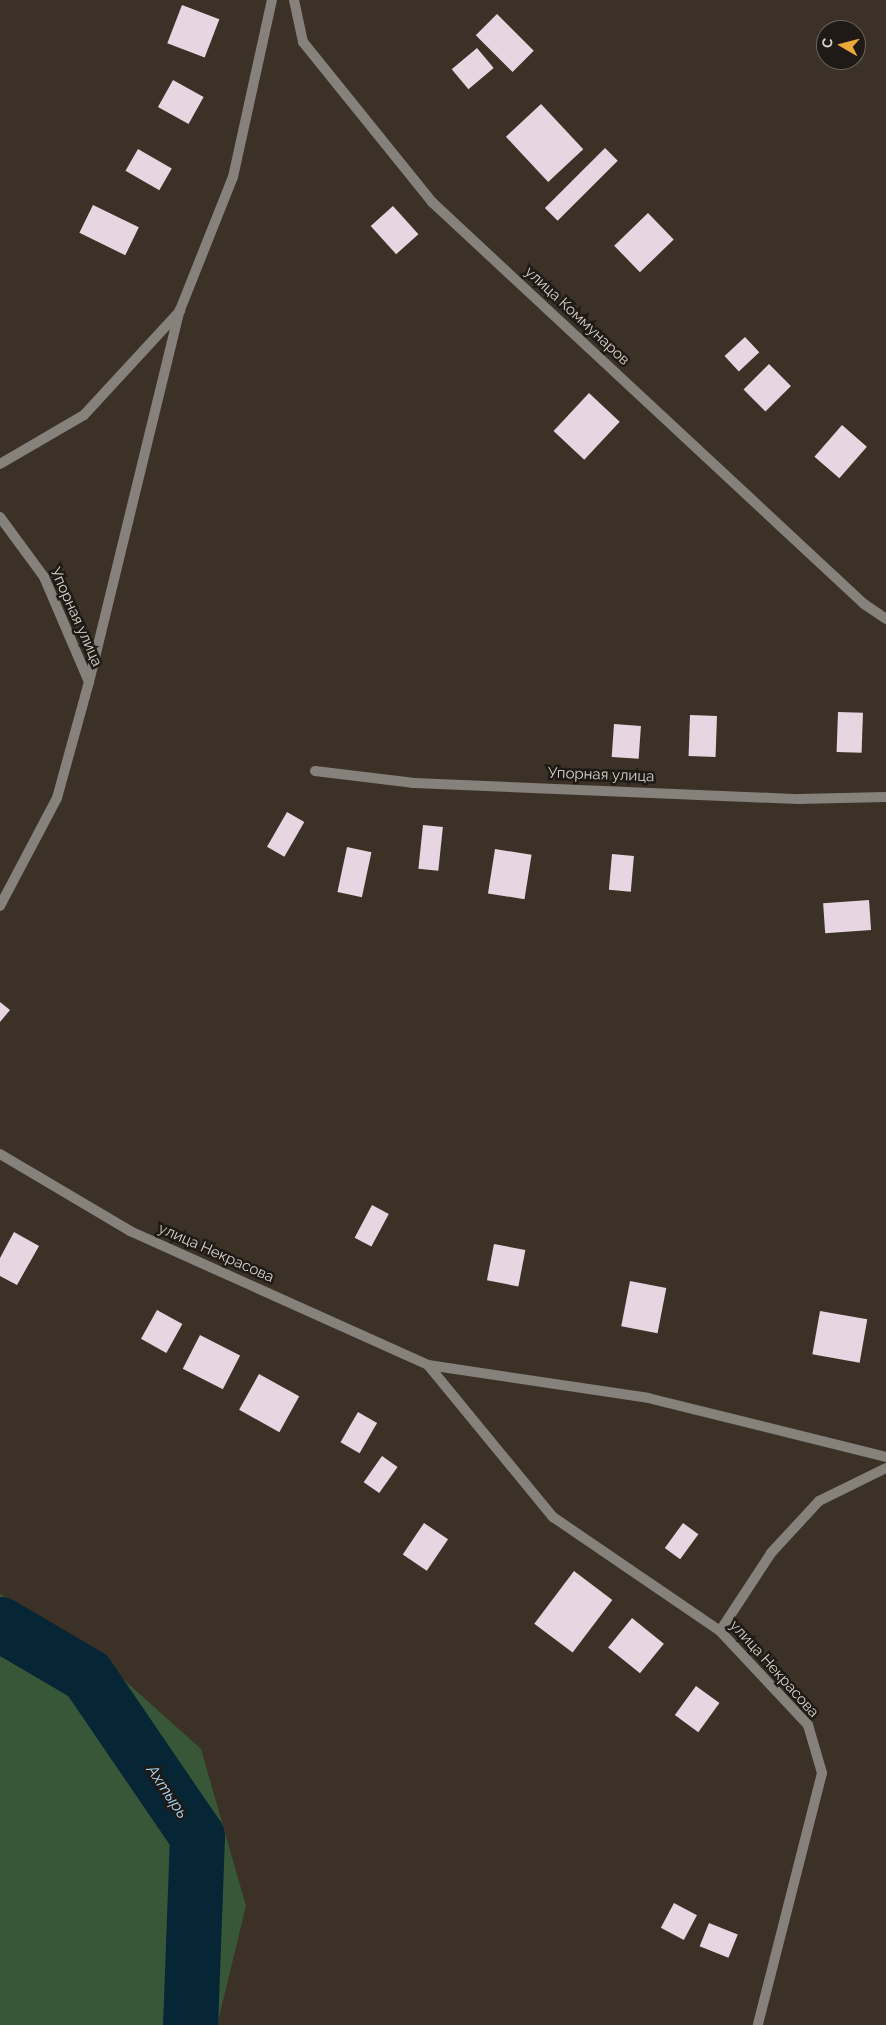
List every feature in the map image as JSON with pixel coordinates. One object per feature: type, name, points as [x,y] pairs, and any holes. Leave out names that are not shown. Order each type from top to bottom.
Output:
[{"type":"street","points":[[0,906],[57,798],[88,682],[180,310],[233,177],[272,0]]},
{"type":"street","name":"улица Коммунаров","points":[[294,0],[303,42],[432,202],[864,604],[886,619]]},
{"type":"street","points":[[0,464],[84,415],[180,310]]},
{"type":"street","name":"Упорная улица","points":[[0,517],[44,577],[88,682]]},
{"type":"street","name":"Упорная улица","points":[[315,771],[414,783],[799,799],[886,797]]},
{"type":"street","name":"улица Некрасова","points":[[0,1154],[130,1231],[428,1365],[648,1398],[886,1457]]},
{"type":"street","name":"улица Некрасова","points":[[428,1365],[553,1517],[720,1631],[808,1725],[822,1773],[758,2025]]},
{"type":"street","points":[[720,1631],[771,1553],[820,1501],[886,1468]]},
{"type":"green space","points":[[0,1594],[103,1661],[201,1749],[246,1906],[217,2025],[0,2025]]},
{"type":"building","points":[[182,5],[219,19],[205,58],[167,43]]},
{"type":"building","points":[[497,14],[534,51],[513,72],[476,35]]},
{"type":"building","points":[[477,48],[494,68],[468,89],[452,69]]},
{"type":"building","points":[[173,80],[204,97],[189,124],[158,107]]},
{"type":"building","points":[[541,104],[583,149],[548,182],[506,137]]},
{"type":"building","points":[[605,148],[618,161],[558,221],[545,208]]},
{"type":"building","points":[[138,149],[172,168],[159,190],[126,171]]},
{"type":"building","points":[[93,205],[139,227],[125,255],[79,233]]},
{"type":"building","points":[[393,206],[418,234],[396,254],[371,226]]},
{"type":"building","points":[[648,213],[674,240],[640,272],[614,246]]},
{"type":"building","points":[[745,337],[759,352],[739,371],[725,356]]},
{"type":"building","points":[[769,364],[791,386],[765,411],[744,389]]},
{"type":"building","points":[[589,393],[620,422],[584,460],[554,431]]},
{"type":"building","points":[[842,425],[867,447],[839,478],[814,457]]},
{"type":"building","points":[[838,712],[863,713],[862,753],[837,752]]},
{"type":"building","points":[[690,715],[717,716],[716,757],[689,756]]},
{"type":"building","points":[[614,724],[641,726],[639,759],[612,757]]},
{"type":"building","points":[[287,812],[304,822],[284,857],[267,847]]},
{"type":"building","points":[[423,825],[443,827],[438,871],[418,869]]},
{"type":"building","points":[[347,847],[371,852],[362,897],[337,892]]},
{"type":"building","points":[[495,849],[532,855],[525,899],[488,893]]},
{"type":"building","points":[[612,854],[634,856],[631,892],[609,890]]},
{"type":"building","points":[[869,900],[871,930],[825,933],[823,903]]},
{"type":"building","points":[[0,1002],[10,1010],[0,1022]]},
{"type":"building","points":[[372,1205],[389,1214],[371,1247],[355,1238]]},
{"type":"building","points":[[14,1232],[39,1246],[17,1285],[0,1276],[0,1258]]},
{"type":"building","points":[[494,1244],[525,1250],[518,1286],[487,1280]]},
{"type":"building","points":[[630,1281],[666,1288],[658,1333],[621,1326]]},
{"type":"building","points":[[157,1310],[182,1324],[166,1353],[141,1339]]},
{"type":"building","points":[[820,1311],[867,1319],[860,1363],[812,1354]]},
{"type":"building","points":[[200,1335],[240,1355],[223,1389],[183,1369]]},
{"type":"building","points":[[259,1374],[299,1396],[279,1432],[239,1410]]},
{"type":"building","points":[[358,1412],[377,1423],[360,1453],[340,1442]]},
{"type":"building","points":[[382,1456],[398,1467],[379,1493],[364,1482]]},
{"type":"building","points":[[424,1523],[448,1539],[427,1571],[403,1555]]},
{"type":"building","points":[[683,1523],[698,1534],[680,1559],[665,1548]]},
{"type":"building","points":[[574,1571],[612,1600],[573,1653],[534,1624]]},
{"type":"building","points":[[632,1618],[664,1644],[640,1673],[608,1648]]},
{"type":"building","points":[[696,1686],[719,1703],[698,1732],[675,1715]]},
{"type":"building","points":[[674,1903],[697,1915],[684,1940],[661,1928]]},
{"type":"building","points":[[709,1923],[738,1935],[728,1958],[700,1946]]},
{"type":"waterway","name":"Ахтырь","points":[[0,1624],[87,1675],[197,1836],[190,2025]]}]
